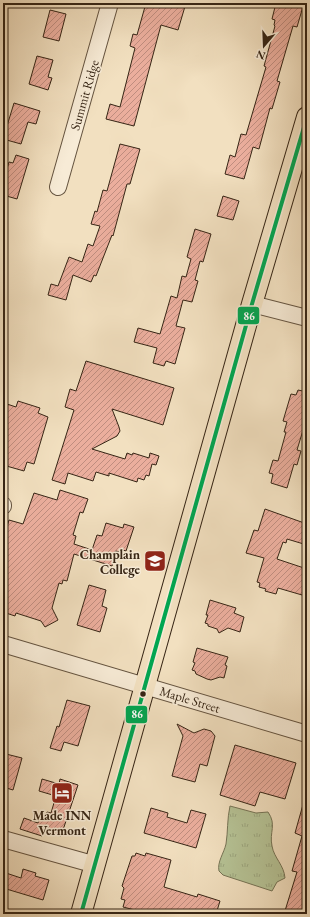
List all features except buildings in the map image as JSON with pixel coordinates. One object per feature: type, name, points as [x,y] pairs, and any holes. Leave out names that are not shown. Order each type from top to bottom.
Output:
[{"type":"main road","points":[[81,914],[96,865],[252,304],[307,117]]},
{"type":"street","name":"Summit Ridge","points":[[58,187],[110,3]]},
{"type":"street","points":[[252,304],[307,318]]},
{"type":"street","name":"Maple Street","points":[[3,644],[307,734]]},
{"type":"street","points":[[3,839],[96,865]]},
{"type":"green space","points":[[230,806],[256,813],[268,812],[271,817],[272,846],[283,869],[285,878],[277,882],[272,891],[223,875],[219,871],[220,861],[226,844]]},
{"type":"transit line","name":"86","points":[[81,914],[252,304],[307,117]]},
{"type":"place","name":"Champlain College","points":[[155,561]]},
{"type":"place","name":"Made INN Vermont","points":[[62,793]]}]
